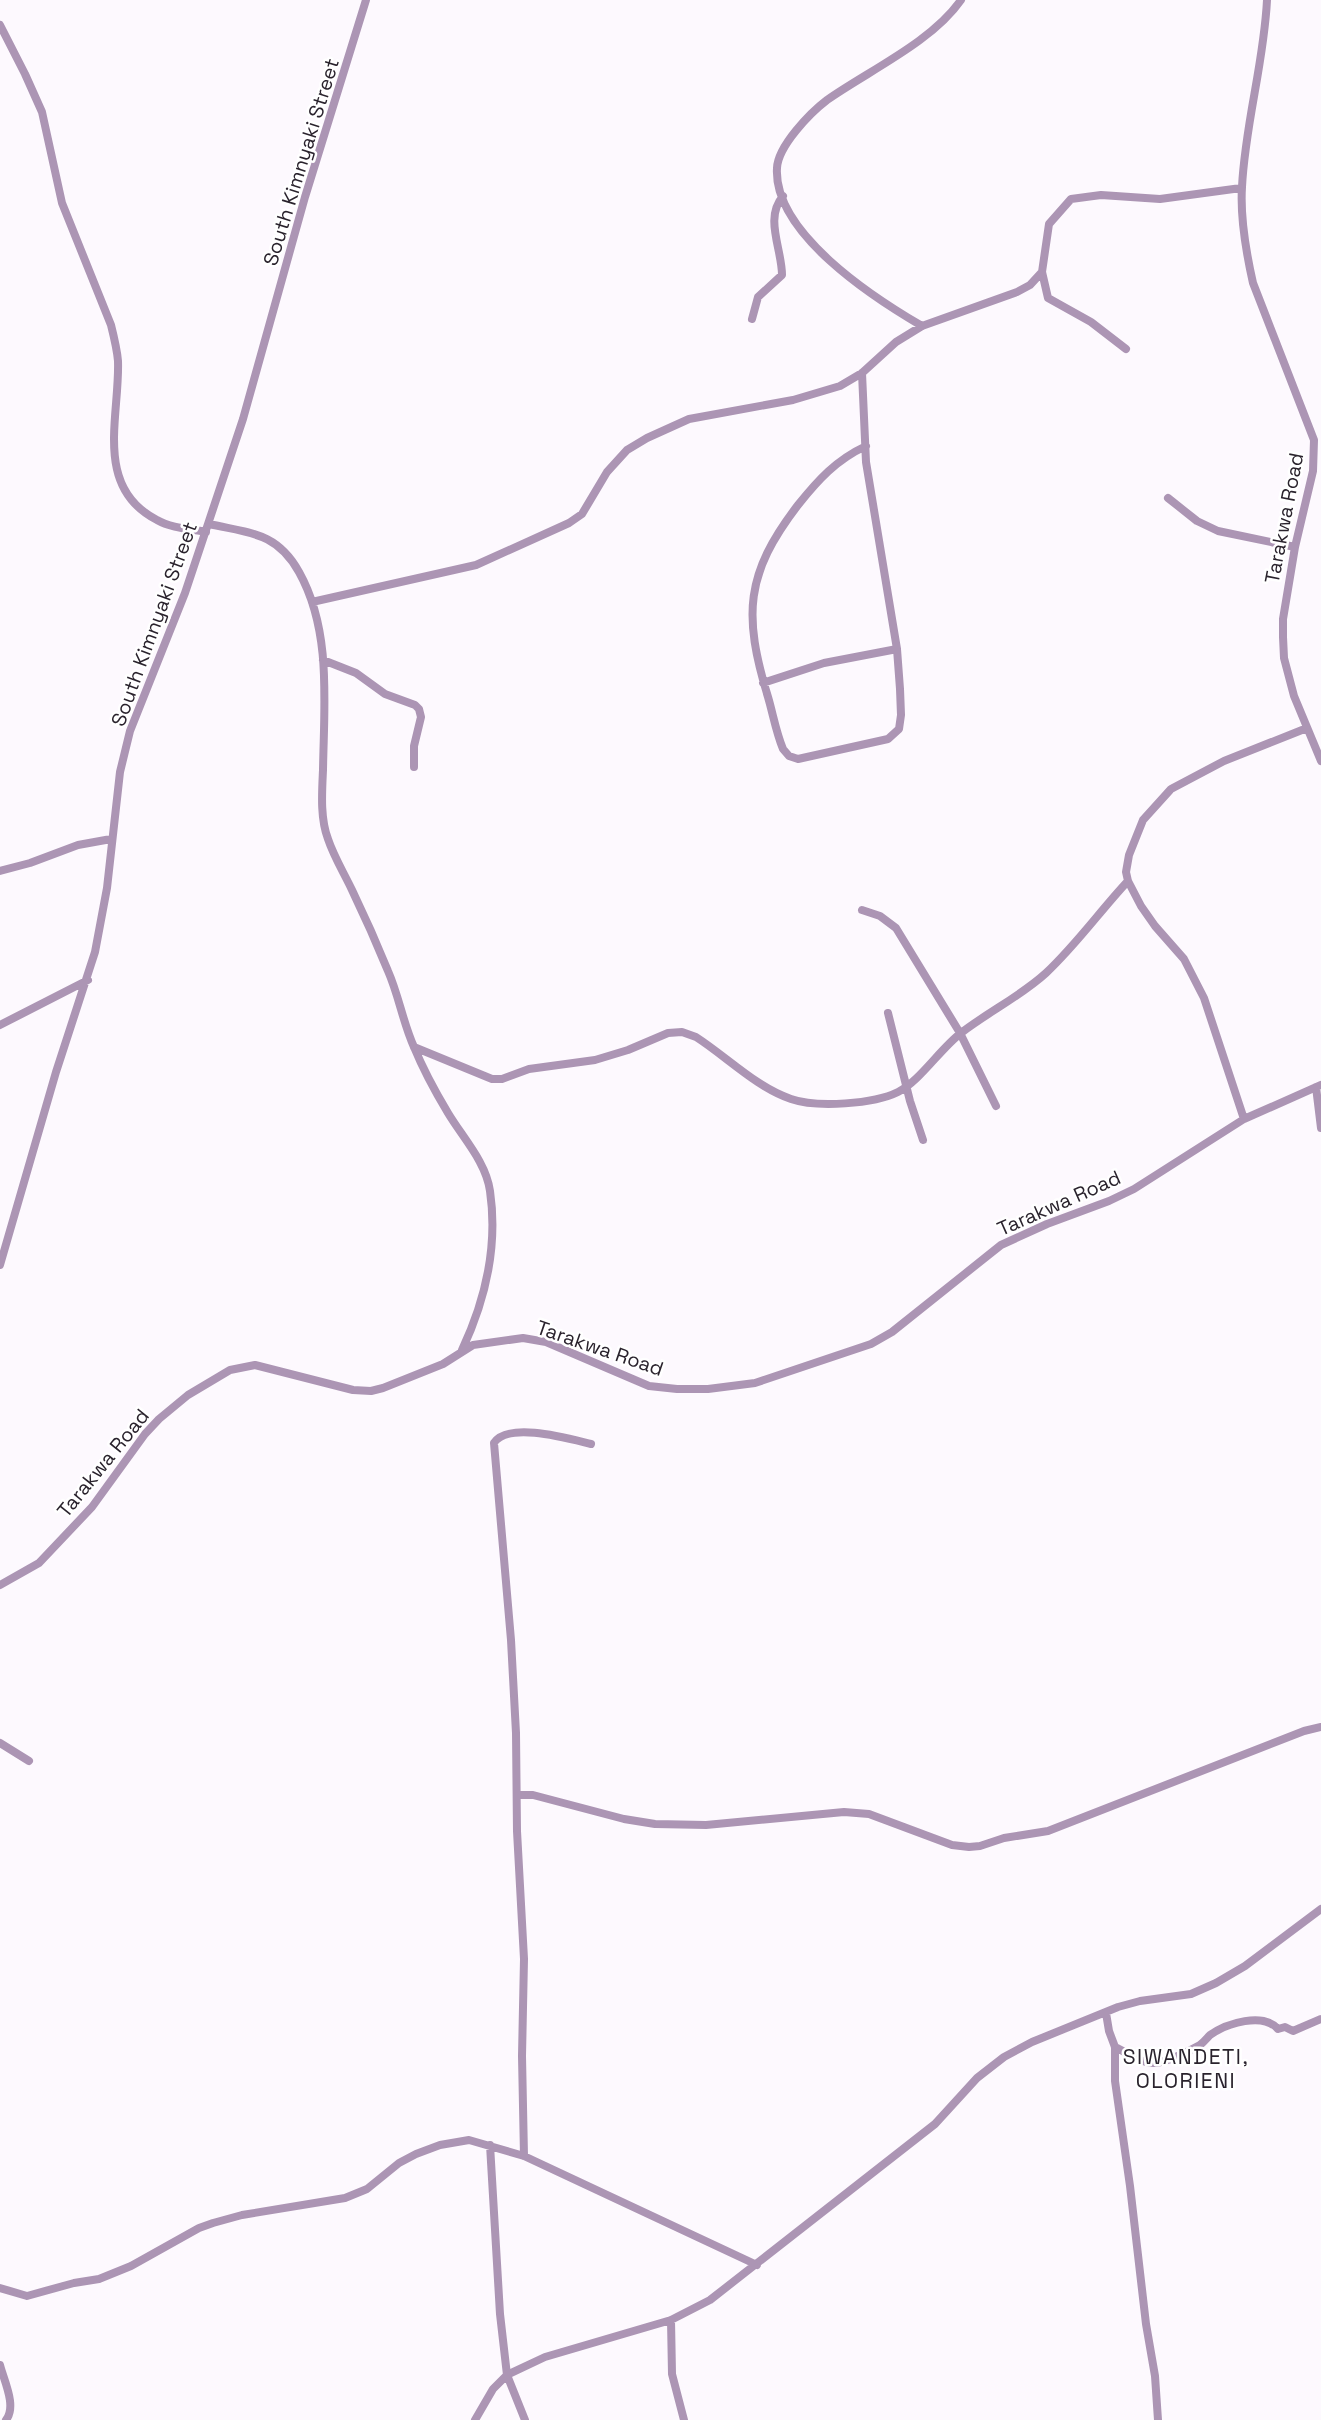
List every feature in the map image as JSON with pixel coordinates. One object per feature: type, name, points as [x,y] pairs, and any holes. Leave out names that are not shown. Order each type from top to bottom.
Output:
[{"type":"street","name":"South Kimnyaki Street","points":[[0,1265],[56,1072],[88,980],[101,923],[120,772],[130,731],[185,593],[243,419],[305,197],[366,0]]},
{"type":"street","points":[[922,326],[876,299],[814,247],[801,231],[783,196],[777,180],[778,158],[801,124],[825,102],[907,50],[940,22],[961,0]]},
{"type":"street","name":"Tarakwa Road","points":[[1267,0],[1263,50],[1241,188],[1247,256],[1252,283],[1314,440],[1313,471],[1295,547],[1282,619],[1283,647],[1294,696],[1321,761]]},
{"type":"street","points":[[0,25],[42,112],[62,203],[116,342],[118,375],[112,432],[114,456],[118,473],[132,500],[157,520],[256,534],[275,542],[288,555],[300,573],[312,602],[319,626],[323,660],[324,823],[328,839],[392,981],[414,1047],[447,1112],[474,1151],[490,1188],[493,1230],[489,1265],[480,1305],[462,1350]]},
{"type":"street","points":[[1126,348],[1091,322],[1048,298],[1042,272],[1049,224],[1071,199],[1101,195],[1161,199],[1241,188]]},
{"type":"street","points":[[752,319],[758,297],[782,275],[774,216],[776,204],[783,196]]},
{"type":"street","points":[[312,602],[476,565],[569,523],[582,514],[607,472],[627,450],[667,428],[689,419],[814,396],[840,386],[862,373],[897,342],[922,326],[1017,292],[1030,285],[1042,272]]},
{"type":"street","points":[[862,373],[866,446],[877,535],[897,648],[901,715],[899,729],[888,739],[798,759],[789,756],[783,749],[763,683],[752,638],[754,587],[777,534],[821,476],[839,460],[866,446]]},
{"type":"street","points":[[1168,498],[1197,521],[1218,531],[1295,547]]},
{"type":"street","points":[[763,683],[824,663],[897,648]]},
{"type":"street","points":[[323,660],[356,673],[385,694],[419,709],[420,717],[414,746],[414,767]]},
{"type":"street","points":[[1244,1119],[1193,973],[1184,959],[1150,920],[1128,881],[1126,872],[1129,855],[1143,820],[1171,789],[1224,761],[1307,728]]},
{"type":"street","points":[[0,871],[78,845],[111,838]]},
{"type":"street","points":[[414,1047],[492,1080],[502,1079],[529,1069],[595,1060],[628,1050],[668,1033],[682,1032],[696,1037],[770,1090],[792,1100],[860,1101],[886,1096],[907,1086],[960,1033],[1045,974],[1128,881]]},
{"type":"street","points":[[862,910],[880,916],[896,928],[960,1033],[996,1106]]},
{"type":"street","points":[[0,1025],[88,980]]},
{"type":"street","points":[[888,1012],[923,1140]]},
{"type":"street","points":[[1319,1086],[1321,1128]]},
{"type":"street","name":"Tarakwa Road","points":[[0,1585],[39,1563],[92,1507],[145,1434],[166,1413],[188,1395],[230,1370],[255,1365],[353,1389],[371,1391],[433,1368],[462,1350],[487,1342],[523,1338],[546,1342],[649,1386],[677,1389],[754,1383],[782,1376],[871,1344],[892,1332],[1001,1245],[1134,1189],[1244,1119],[1319,1086]]},
{"type":"street","points":[[0,1240],[10,1236]]},
{"type":"street","points":[[524,2156],[522,2067],[524,1959],[517,1831],[518,1796],[513,1660],[494,1443],[504,1435],[529,1433],[591,1444]]},
{"type":"street","points":[[518,1796],[533,1796],[624,1819],[655,1824],[706,1825],[844,1812],[869,1814],[951,1845],[980,1846],[1004,1838],[1048,1831],[1304,1731],[1321,1727]]},
{"type":"street","points":[[0,1743],[29,1761]]},
{"type":"street","points":[[475,2420],[493,2389],[507,2375],[545,2357],[671,2320],[710,2300],[935,2124],[977,2078],[1004,2057],[1032,2042],[1140,2001],[1191,1994],[1216,1983],[1245,1966],[1321,1909]]},
{"type":"street","points":[[1106,2013],[1115,2047],[1115,2081],[1146,2324],[1155,2376],[1158,2420]]},
{"type":"street","points":[[1115,2047],[1152,2063],[1163,2062],[1202,2044],[1211,2035],[1240,2022],[1261,2019],[1273,2023],[1278,2029],[1285,2027],[1293,2031],[1321,2019]]},
{"type":"street","points":[[0,2288],[27,2296],[74,2283],[99,2279],[131,2266],[213,2223],[242,2215],[328,2203],[354,2195],[367,2189],[407,2158],[440,2145],[469,2140],[524,2156],[757,2265]]},
{"type":"street","points":[[490,2145],[500,2314],[507,2375],[525,2420]]},
{"type":"street","points":[[671,2320],[672,2373],[684,2420]]},
{"type":"street","points":[[0,2364],[11,2404],[11,2412],[6,2420]]},
{"type":"district","name":"SIWANDETI, OLORIENI","points":[[1186,2069]]}]
